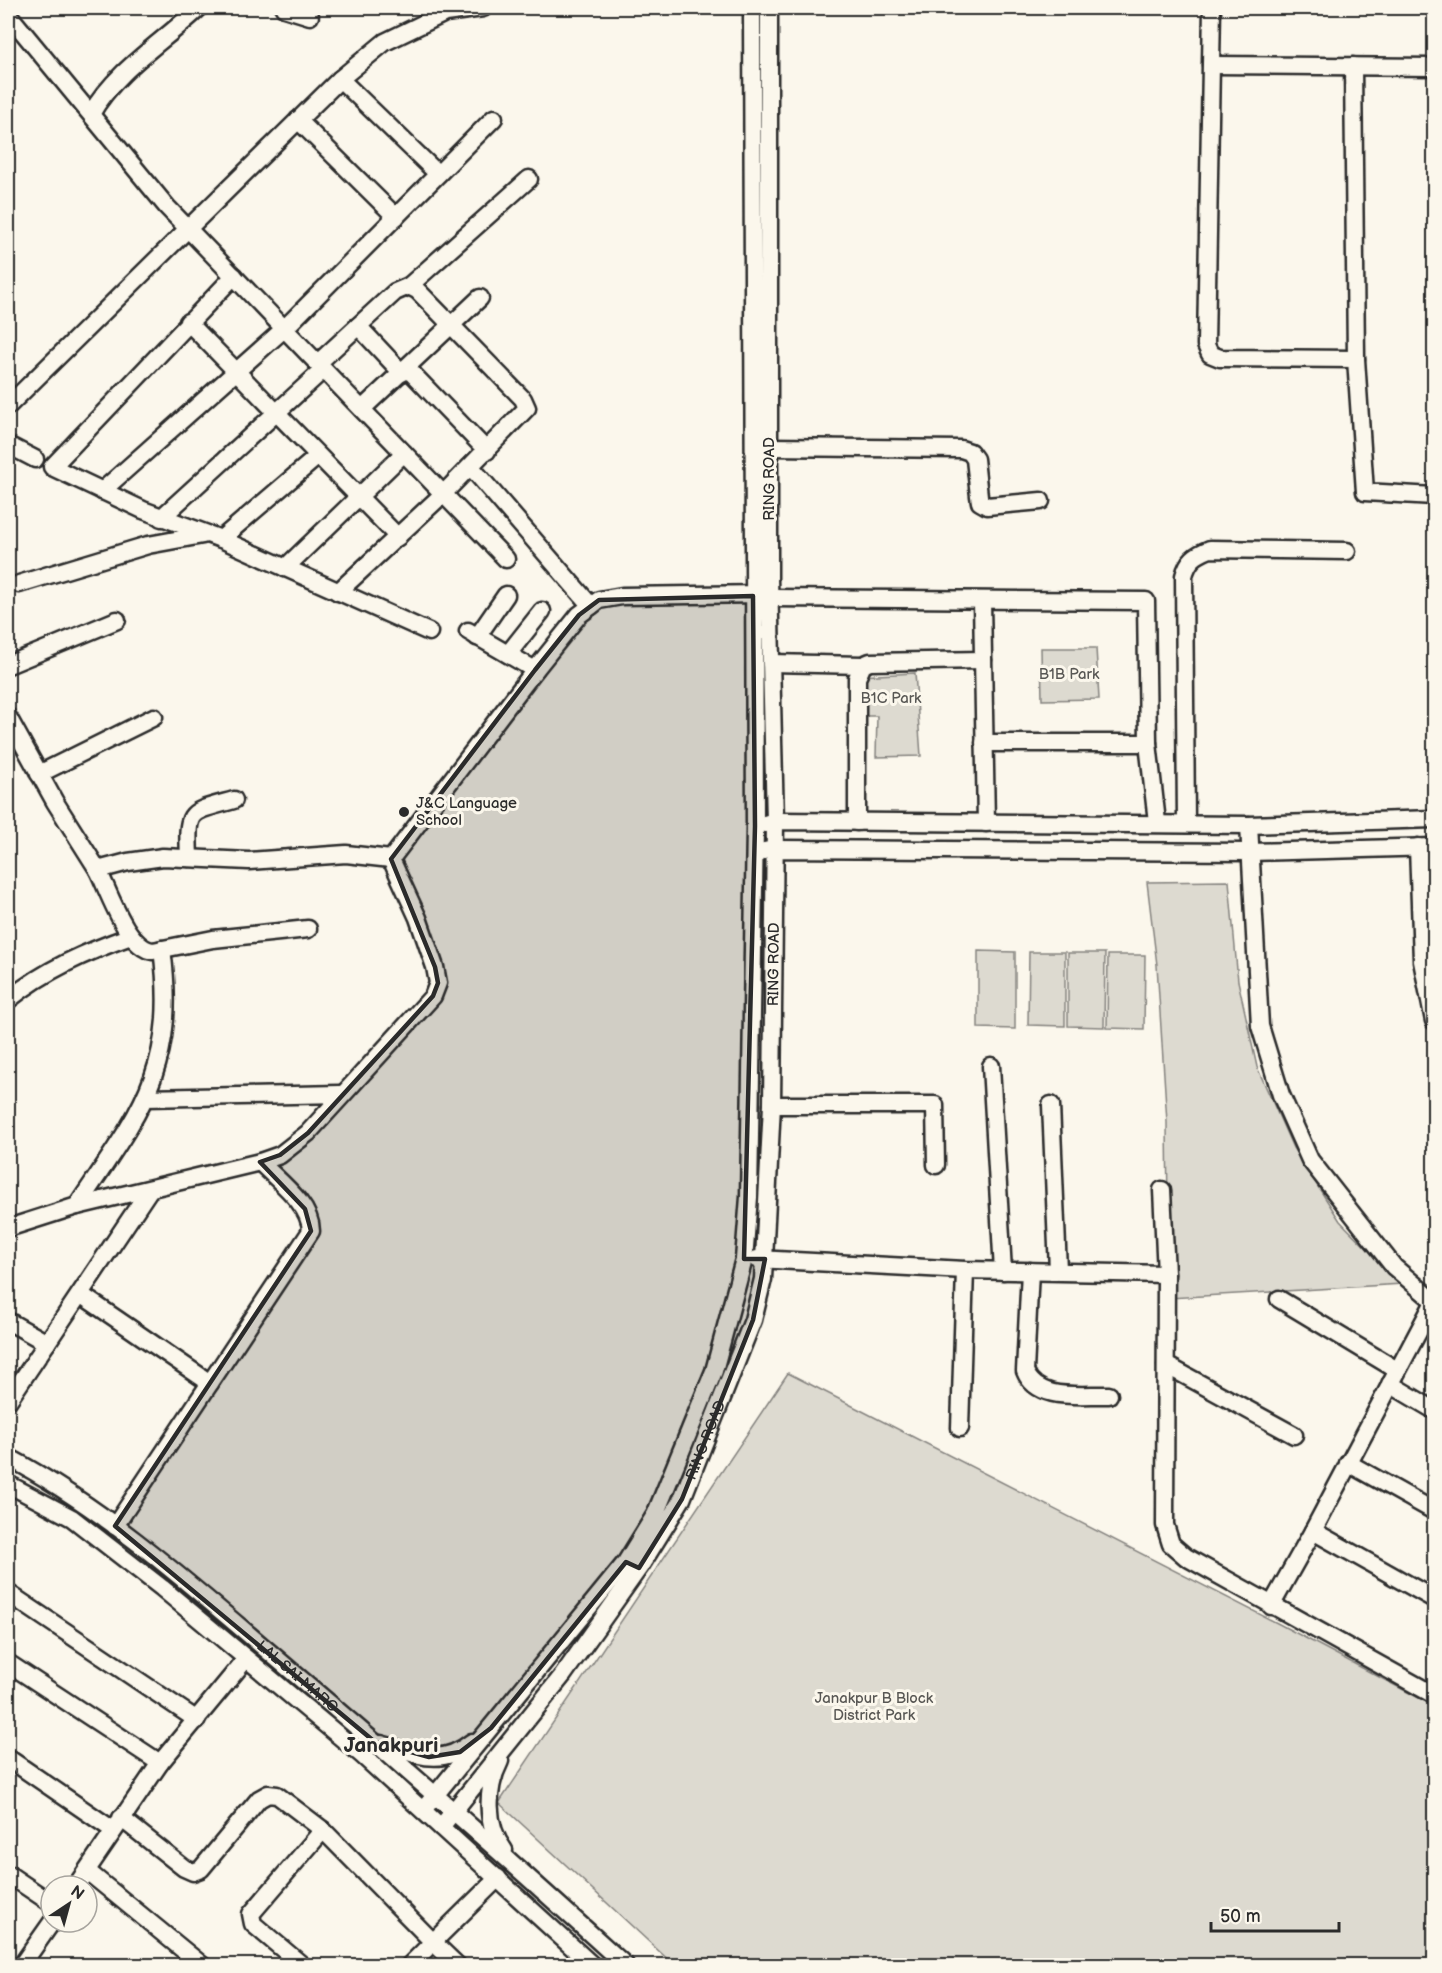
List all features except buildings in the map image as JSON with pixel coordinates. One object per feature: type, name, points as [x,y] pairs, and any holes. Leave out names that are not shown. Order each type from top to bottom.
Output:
[{"type":"street","points":[[91,114],[116,80],[200,8]]},
{"type":"street","points":[[284,8],[309,16]]},
{"type":"street","points":[[8,406],[340,79],[386,42],[445,13],[483,8]]},
{"type":"street","name":"RING ROAD","points":[[441,1827],[563,1675],[632,1565],[714,1371],[744,1259],[749,1197],[755,853],[752,8]]},
{"type":"street","name":"RING ROAD","points":[[423,1810],[632,1565],[682,1499],[729,1386],[753,1320],[765,1259],[772,1105],[775,821],[771,663],[775,596],[769,447],[769,8]]},
{"type":"street","points":[[1212,8],[1206,345],[1210,354],[1220,358],[1356,359]]},
{"type":"street","points":[[8,14],[187,229],[506,559]]},
{"type":"street","points":[[1211,65],[1434,67]]},
{"type":"street","points":[[1353,66],[1356,359],[1365,492],[1434,496]]},
{"type":"street","points":[[340,79],[438,174]]},
{"type":"street","points":[[102,491],[285,328],[494,118]]},
{"type":"street","points":[[298,120],[396,217]]},
{"type":"street","points":[[161,518],[276,413],[358,326],[394,292],[409,286],[529,179]]},
{"type":"street","points":[[234,276],[52,466],[161,518],[221,539],[429,633]]},
{"type":"street","points":[[338,592],[443,494],[525,413],[526,404],[417,290],[409,286]]},
{"type":"street","points":[[362,409],[480,298]]},
{"type":"street","points":[[188,322],[398,537]]},
{"type":"street","points":[[358,326],[487,451]]},
{"type":"street","points":[[8,445],[35,459]]},
{"type":"street","points":[[769,447],[961,449],[970,452],[975,459],[980,502],[987,506],[1041,501]]},
{"type":"street","points":[[285,568],[404,453]]},
{"type":"street","points":[[221,539],[318,456]]},
{"type":"street","points":[[471,467],[591,606]]},
{"type":"street","points":[[19,584],[148,545],[204,534]]},
{"type":"street","points":[[1186,822],[1184,576],[1187,564],[1196,554],[1210,549],[1347,551]]},
{"type":"street","points":[[506,595],[472,634],[535,670]]},
{"type":"street","points":[[391,859],[579,615],[599,600],[622,596],[1146,601],[1148,743],[1157,822]]},
{"type":"street","points":[[982,601],[986,823]]},
{"type":"street","points":[[508,654],[542,611]]},
{"type":"street","points":[[8,665],[117,620]]},
{"type":"street","points":[[771,663],[863,665],[870,662],[983,660]]},
{"type":"street","points":[[857,822],[857,678],[863,665]]},
{"type":"street","points":[[8,717],[39,774],[98,870],[131,936],[144,950],[162,949],[213,939],[308,929]]},
{"type":"street","points":[[39,774],[154,717]]},
{"type":"street","points":[[984,743],[1148,743]]},
{"type":"street","points":[[189,858],[188,823],[190,817],[202,809],[234,800]]},
{"type":"street","points":[[755,826],[775,821],[1186,822],[1249,825],[1434,819]]},
{"type":"street","points":[[1249,825],[1260,1026],[1281,1095],[1310,1160],[1394,1267],[1434,1301],[1271,1606]]},
{"type":"street","points":[[755,853],[774,849],[1250,852],[1426,847],[1422,961],[1433,1012]]},
{"type":"street","points":[[98,870],[128,861],[163,857],[217,862],[346,854],[391,859]]},
{"type":"street","points":[[8,1228],[77,1206],[260,1162],[280,1155],[308,1133],[340,1094],[433,996],[438,983],[418,918],[391,859]]},
{"type":"street","points":[[8,1000],[64,963],[131,936]]},
{"type":"street","points":[[77,1206],[146,1098],[159,1065],[167,1020],[167,985],[162,949]]},
{"type":"street","points":[[991,1066],[1003,1270]]},
{"type":"street","points":[[146,1098],[340,1094]]},
{"type":"street","points":[[772,1105],[935,1105],[936,1165]]},
{"type":"street","points":[[1051,1105],[1058,1270]]},
{"type":"street","points":[[115,1526],[311,1230],[311,1219],[305,1209],[260,1162]]},
{"type":"street","points":[[8,1401],[150,1189]]},
{"type":"street","points":[[1162,1190],[1166,1274],[1165,1525],[1171,1544],[1186,1557],[1271,1606],[1434,1695]]},
{"type":"street","points":[[744,1259],[965,1270],[1058,1270],[1166,1274]]},
{"type":"street","points":[[960,1428],[965,1270]]},
{"type":"street","points":[[1030,1271],[1025,1371],[1030,1383],[1043,1392],[1108,1395]]},
{"type":"street","points":[[80,1294],[210,1383]]},
{"type":"street","points":[[1279,1299],[1394,1377],[1434,1410]]},
{"type":"street","points":[[8,1321],[47,1343]]},
{"type":"street","points":[[1166,1365],[1294,1436]]},
{"type":"street","name":"LAL SAI MARG","points":[[8,1457],[86,1505],[173,1570],[455,1811],[626,1965]]},
{"type":"street","points":[[1348,1463],[1434,1511]]},
{"type":"street","name":"LAL SAI MARG","points":[[8,1484],[72,1518],[162,1588],[362,1755],[593,1965]]},
{"type":"street","points":[[1313,1531],[1434,1599]]},
{"type":"street","points":[[8,1593],[197,1720]]},
{"type":"street","points":[[85,1874],[160,1763],[246,1659]]},
{"type":"street","points":[[8,1663],[160,1763]]},
{"type":"street","points":[[375,1742],[429,1757],[444,1758],[460,1752],[491,1728]]},
{"type":"street","points":[[513,1736],[495,1771],[489,1804],[491,1824],[499,1843],[514,1864]]},
{"type":"street","points":[[8,1758],[193,1872],[201,1869],[259,1799],[268,1794],[288,1801],[323,1830],[458,1965]]},
{"type":"street","points":[[303,1965],[253,1924],[251,1914],[323,1830]]},
{"type":"street","points":[[87,1871],[203,1965]]},
{"type":"street","points":[[8,1874],[39,1895]]},
{"type":"street","points":[[409,1965],[498,1878]]},
{"type":"street","points":[[29,1963],[45,1934]]},
{"type":"highlighted area","points":[[753,596],[755,826],[744,1259],[765,1259],[763,1279],[753,1320],[682,1499],[639,1568],[626,1562],[491,1728],[460,1752],[429,1757],[375,1742],[115,1526],[311,1231],[305,1209],[260,1162],[280,1155],[308,1133],[433,996],[438,983],[435,967],[391,859],[579,615],[599,600]]},
{"type":"green space","name":"B1B Park","points":[[1041,648],[1096,648],[1099,699],[1042,700]]},
{"type":"green space","name":"B1C Park","points":[[915,673],[921,756],[876,757],[877,716],[860,716],[859,676]]},
{"type":"green space","points":[[1229,881],[1238,981],[1257,1067],[1293,1148],[1340,1221],[1402,1284],[1169,1298],[1167,1122],[1157,965],[1147,882]]},
{"type":"green space","points":[[978,951],[1015,952],[1015,1029],[978,1028]]},
{"type":"green space","points":[[1029,952],[1065,952],[1065,1026],[1028,1025]]},
{"type":"green space","points":[[1068,953],[1105,953],[1104,1027],[1068,1026]]},
{"type":"green space","points":[[1108,955],[1145,955],[1144,1029],[1107,1028]]},
{"type":"green space","name":"Janakpur B Block District Park","points":[[788,1373],[1279,1624],[1434,1706],[1434,1965],[674,1965],[499,1803]]},
{"type":"place","name":"J&C Language School","points":[[404,812]]},
{"type":"district","name":"Janakpuri","points":[[391,1745]]}]
